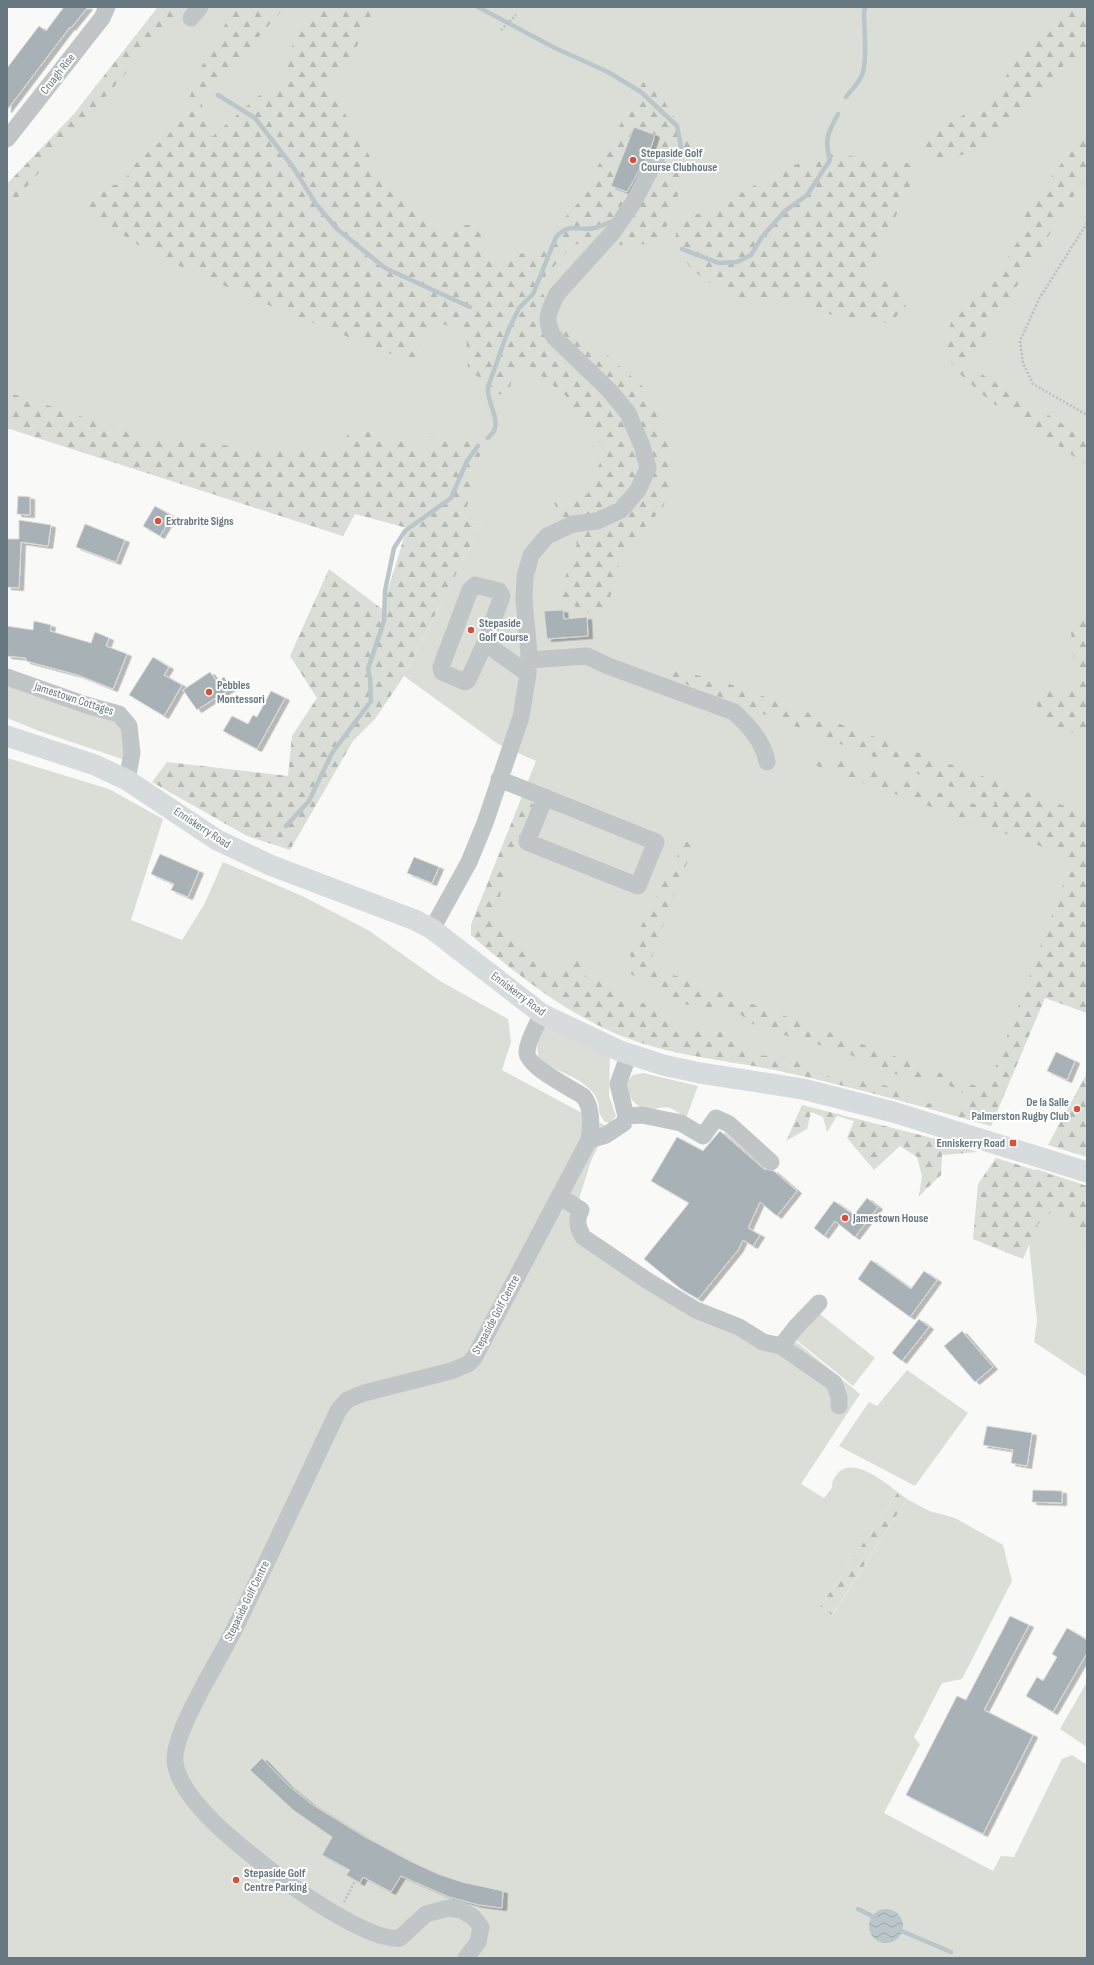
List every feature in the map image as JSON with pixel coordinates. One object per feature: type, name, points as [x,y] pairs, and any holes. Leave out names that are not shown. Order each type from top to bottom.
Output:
[{"type":"main road","name":"Enniskerry Road","points":[[7,736],[95,765],[127,780],[217,840],[270,865],[415,920],[432,929],[542,1014],[620,1051],[663,1065],[803,1089],[893,1112],[1087,1172]]},
{"type":"street","name":"Cruagh Rise","points":[[7,139],[102,18],[107,7]]},
{"type":"street","points":[[432,929],[470,862],[521,717],[529,667],[524,600],[525,577],[531,556],[547,536],[573,524],[598,521],[621,510],[638,490],[648,468],[642,446],[628,413],[609,390],[554,337],[549,329],[548,321],[551,305],[557,294],[613,232],[633,203],[656,159]]},
{"type":"street","points":[[475,585],[499,591],[502,596],[485,642],[468,680],[465,682],[442,672],[441,667],[470,590],[475,585]]},
{"type":"street","points":[[485,642],[529,667],[587,656],[608,666],[734,712],[748,724],[764,748],[767,762]]},
{"type":"street","name":"Jamestown Cottages","points":[[7,677],[119,714],[129,726],[132,753],[127,780]]},
{"type":"street","points":[[499,779],[545,797],[656,842],[638,886],[527,842],[545,797]]},
{"type":"street","points":[[542,1014],[528,1048],[527,1057],[533,1065],[583,1096],[587,1101],[591,1122],[589,1140],[606,1135],[618,1129],[624,1123],[626,1116],[618,1084],[630,1054]]},
{"type":"street","points":[[626,1116],[642,1115],[681,1123],[703,1136],[716,1118],[729,1124],[771,1162]]},
{"type":"street","name":"Stepaside Golf Centre","points":[[466,1958],[478,1942],[481,1927],[473,1917],[461,1910],[449,1908],[426,1914],[400,1938],[394,1939],[354,1924],[290,1885],[235,1841],[212,1820],[193,1798],[178,1772],[175,1761],[178,1741],[186,1722],[234,1629],[338,1411],[347,1400],[364,1393],[451,1371],[468,1364],[474,1358],[589,1140]]},
{"type":"street","points":[[559,1196],[581,1210],[577,1227],[583,1237],[648,1281],[696,1310],[739,1327],[764,1342],[781,1346],[834,1383],[839,1397],[839,1406]]},
{"type":"street","points":[[781,1346],[796,1327],[819,1303]]},
{"type":"path","points":[[501,30],[516,16]]},
{"type":"path","points":[[1087,222],[1039,299],[1020,341],[1023,363],[1033,384],[1087,415]]},
{"type":"path","points":[[337,1915],[355,1882]]},
{"type":"green space","name":"Stepaside Golf Course","points":[[158,7],[1087,7],[1087,889],[991,1126],[814,1079],[766,1068],[676,1052],[653,1047],[632,1040],[591,1022],[555,1000],[520,975],[471,935],[471,925],[536,761],[498,744],[404,676],[482,523],[364,497],[343,536],[7,428],[7,184],[74,114]]},
{"type":"green space","points":[[158,7],[181,7],[173,19],[22,192],[7,215],[7,184],[74,114]]},
{"type":"green space","points":[[235,7],[285,7],[201,102],[212,137],[257,97],[283,79],[293,44],[313,7],[375,7],[355,50],[329,86],[381,176],[408,207],[432,229],[476,224],[494,265],[540,246],[578,203],[647,75],[695,149],[661,242],[635,245],[573,244],[538,285],[557,318],[601,350],[648,391],[674,463],[663,508],[623,550],[604,620],[558,598],[577,544],[554,503],[587,495],[605,450],[565,395],[527,364],[512,378],[509,393],[493,395],[480,378],[468,370],[466,333],[430,319],[414,363],[280,310],[152,254],[79,206],[99,187],[122,184],[136,163],[169,134],[186,108],[199,71]]},
{"type":"green space","points":[[1068,7],[1087,7],[1087,50],[1065,64],[983,148],[942,161],[929,157],[922,144],[941,128],[998,95],[1015,56]]},
{"type":"green space","points":[[1087,129],[1087,175],[967,365],[1087,439],[1087,465],[1019,420],[1014,411],[993,404],[960,374],[941,349],[956,310],[996,275],[1018,241],[1026,211]]},
{"type":"green space","points":[[840,152],[846,155],[859,157],[895,159],[905,162],[918,169],[867,277],[888,278],[906,306],[890,323],[841,319],[797,300],[767,297],[736,303],[690,268],[675,238],[680,221],[716,207],[759,183],[776,170]]},
{"type":"green space","points":[[7,392],[147,438],[243,447],[337,448],[354,427],[429,450],[430,436],[462,445],[468,439],[480,454],[464,519],[482,523],[404,676],[375,719],[353,741],[290,850],[247,836],[152,782],[167,762],[288,776],[292,736],[317,698],[290,656],[329,569],[382,609],[407,528],[355,514],[343,536],[7,428]]},
{"type":"green space","points":[[1078,619],[1087,621],[1087,733],[1066,732],[1052,726],[1044,719],[1036,704],[1039,690],[1066,689],[1078,682],[1071,633]]},
{"type":"green space","points":[[661,668],[716,679],[1087,814],[1087,1013],[1045,998],[991,1126],[814,1079],[766,1068],[676,1052],[653,1047],[632,1040],[591,1022],[555,1000],[520,975],[471,935],[471,925],[521,799],[536,806],[522,819],[519,846],[507,862],[497,912],[492,925],[522,943],[553,969],[562,975],[574,959],[582,954],[587,983],[610,979],[614,996],[655,1006],[671,1028],[706,1032],[722,1028],[735,1041],[755,1055],[787,1057],[830,1077],[861,1078],[900,1090],[917,1101],[962,1110],[972,1098],[950,1086],[891,1073],[842,1051],[780,1034],[751,1023],[740,1014],[678,1003],[631,974],[630,948],[684,843],[692,840],[696,845],[682,873],[651,959],[660,970],[987,1090],[1070,867],[1065,855],[806,762],[833,758],[990,809],[995,804],[655,672]]},
{"type":"green space","points":[[7,685],[107,715],[126,732],[125,760],[39,731],[7,718]]},
{"type":"green space","points":[[7,758],[109,789],[163,819],[131,920],[182,940],[204,905],[223,862],[302,896],[368,930],[440,981],[508,1019],[511,1042],[502,1070],[608,1127],[591,1161],[570,1227],[579,1241],[770,1350],[793,1339],[860,1394],[801,1484],[824,1498],[832,1488],[832,1482],[837,1474],[844,1469],[851,1467],[868,1472],[898,1492],[820,1607],[833,1614],[907,1499],[929,1511],[955,1518],[1003,1545],[1012,1581],[962,1679],[942,1683],[914,1737],[920,1744],[884,1813],[993,1871],[1001,1856],[1014,1857],[1062,1759],[1072,1755],[1087,1765],[1087,1958],[7,1958]]},
{"type":"green space","points":[[546,1025],[610,1057],[609,1096],[616,1116],[610,1123],[605,1122],[602,1118],[597,1099],[587,1087],[573,1077],[542,1063],[537,1049],[540,1034]]},
{"type":"green space","points":[[643,1073],[698,1086],[686,1118],[670,1108],[665,1107],[646,1109],[637,1105],[633,1101],[628,1092],[627,1082],[633,1075]]},
{"type":"green space","name":"De la Salle Palmerston Rugby Club","points":[[1087,1073],[1087,1157],[1048,1145]]},
{"type":"green space","points":[[802,1105],[932,1138],[978,1152],[942,1155],[941,1175],[919,1196],[922,1176],[917,1157],[900,1146],[874,1170],[847,1138],[854,1121],[837,1116],[827,1132],[823,1117],[811,1112],[807,1129],[786,1141]]},
{"type":"green space","points":[[996,1158],[1087,1186],[1087,1237],[1083,1242],[1079,1222],[1055,1208],[1038,1224],[1023,1259],[973,1239],[978,1184]]},
{"type":"green space","points":[[1036,1169],[1087,1186],[1087,1377],[1034,1342],[1037,1321],[1028,1234]]},
{"type":"green space","points":[[816,1311],[875,1358],[853,1386],[794,1338]]},
{"type":"green space","points":[[907,1370],[968,1413],[915,1486],[839,1446],[869,1402],[877,1406]]},
{"type":"green space","points":[[898,1492],[907,1499],[832,1615],[820,1607]]},
{"type":"green space","points":[[1087,1682],[1087,1747],[1060,1729]]},
{"type":"water","points":[[889,1909],[896,1911],[901,1916],[903,1926],[901,1936],[896,1941],[883,1943],[876,1941],[871,1936],[869,1923],[871,1916],[876,1911]]},
{"type":"building","points":[[64,7],[88,7],[71,28],[70,27],[7,110],[7,68],[39,26],[46,31]]},
{"type":"building","name":"Stepaside Golf Course Clubhouse","points":[[634,127],[655,135],[649,153],[627,192],[611,186]]},
{"type":"building","points":[[18,496],[30,497],[30,515],[17,514]]},
{"type":"building","name":"Extrabrite Signs","points":[[155,506],[172,516],[160,536],[143,526]]},
{"type":"building","points":[[19,520],[51,525],[48,546],[21,542],[19,588],[7,587],[7,539],[19,539]]},
{"type":"building","points":[[85,524],[125,540],[116,562],[76,547]]},
{"type":"building","points":[[563,610],[564,619],[587,617],[588,636],[547,639],[544,611]]},
{"type":"building","points":[[34,621],[51,625],[50,631],[91,643],[95,632],[109,638],[106,646],[127,654],[113,689],[78,675],[26,661],[26,658],[7,656],[7,626],[33,630]]},
{"type":"building","points":[[153,657],[169,667],[164,675],[182,685],[164,716],[129,695]]},
{"type":"building","name":"Pebbles Montessori","points":[[210,672],[217,682],[224,677],[231,688],[197,710],[183,690]]},
{"type":"building","points":[[271,691],[285,698],[257,749],[223,731],[232,716],[248,724],[253,715],[257,717]]},
{"type":"building","points":[[160,854],[199,871],[188,897],[171,890],[174,884],[151,874]]},
{"type":"building","points":[[414,857],[439,867],[432,883],[407,873]]},
{"type":"building","points":[[1056,1052],[1075,1061],[1067,1080],[1047,1071]]},
{"type":"building","points":[[720,1131],[764,1169],[774,1171],[797,1191],[777,1216],[760,1202],[748,1228],[760,1235],[753,1246],[743,1240],[738,1250],[698,1299],[681,1289],[644,1259],[689,1203],[651,1181],[677,1137],[703,1151]]},
{"type":"building","name":"Jamestown House","points":[[867,1198],[878,1207],[855,1237],[835,1221],[824,1236],[814,1228],[834,1201],[854,1215]]},
{"type":"building","points":[[871,1260],[911,1289],[924,1271],[937,1280],[910,1317],[858,1279]]},
{"type":"building","points":[[919,1319],[929,1327],[902,1361],[892,1353]]},
{"type":"building","points":[[962,1331],[993,1367],[975,1382],[944,1346]]},
{"type":"building","points":[[987,1426],[1032,1433],[1027,1466],[1011,1463],[1013,1450],[983,1445]]},
{"type":"building","points":[[1033,1490],[1062,1491],[1062,1503],[1032,1502]]},
{"type":"building","points":[[1010,1616],[1029,1625],[984,1710],[1033,1735],[983,1834],[906,1795],[957,1696],[966,1700]]},
{"type":"building","points":[[1067,1628],[1087,1640],[1087,1653],[1053,1712],[1026,1696],[1037,1677],[1043,1681],[1057,1657],[1052,1654]]},
{"type":"building","points":[[262,1758],[289,1786],[313,1805],[365,1837],[438,1874],[462,1882],[503,1891],[502,1908],[479,1905],[449,1897],[401,1876],[391,1892],[363,1877],[360,1883],[346,1875],[350,1870],[322,1855],[332,1837],[293,1810],[250,1770]]},
{"type":"waterway","points":[[478,7],[555,48],[608,72],[641,92],[677,126],[681,147]]},
{"type":"waterway","points":[[846,97],[858,82],[863,71],[865,55],[864,11],[866,7]]},
{"type":"waterway","points":[[218,95],[255,118],[293,167],[316,204],[337,229],[385,268],[470,307]]},
{"type":"waterway","points":[[682,249],[719,263],[737,262],[751,255],[762,237],[785,211],[807,195],[830,160],[827,141],[838,114]]},
{"type":"waterway","points":[[488,438],[494,431],[495,426],[488,387],[508,331],[519,308],[533,294],[556,237],[566,229],[589,229],[610,222]]},
{"type":"waterway","points":[[286,826],[309,801],[332,753],[371,701],[368,669],[384,621],[385,591],[394,548],[405,531],[451,498],[467,461],[478,446]]},
{"type":"waterway","points":[[858,1909],[876,1918]]},
{"type":"waterway","points":[[897,1929],[951,1952]]},
{"type":"place","name":"Stepaside Golf Course Clubhouse","points":[[633,160]]},
{"type":"place","name":"Extrabrite Signs","points":[[158,521]]},
{"type":"place","name":"Stepaside Golf Course","points":[[471,630]]},
{"type":"place","name":"Pebbles Montessori","points":[[209,692]]},
{"type":"place","name":"De la Salle Palmerston Rugby Club","points":[[1077,1109]]},
{"type":"place","name":"Enniskerry Road","points":[[1013,1143]]},
{"type":"place","name":"Jamestown House","points":[[845,1218]]},
{"type":"place","name":"Stepaside Golf Centre Parking","points":[[236,1880]]}]
